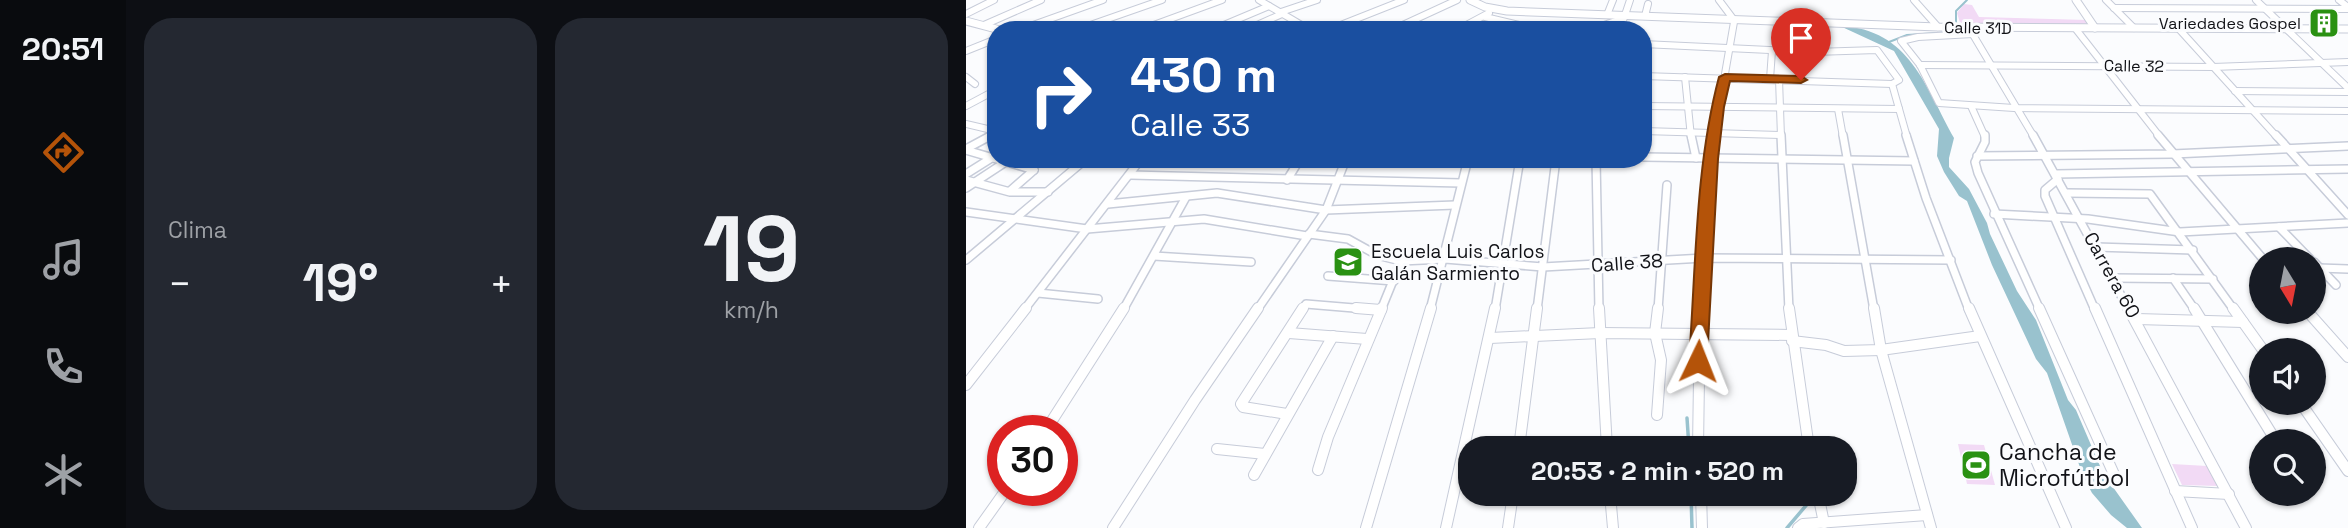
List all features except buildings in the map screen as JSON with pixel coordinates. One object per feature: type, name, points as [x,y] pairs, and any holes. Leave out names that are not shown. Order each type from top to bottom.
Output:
[{"type":"street","points":[[966,14],[994,0]]},
{"type":"street","points":[[1021,0],[1038,1]]},
{"type":"street","points":[[1044,21],[1103,0]]},
{"type":"street","points":[[1102,21],[1162,0]]},
{"type":"street","points":[[1165,21],[1222,0]]},
{"type":"street","points":[[1259,0],[1296,21]]},
{"type":"street","points":[[1264,21],[1317,0]]},
{"type":"street","points":[[1351,21],[1404,0]]},
{"type":"street","points":[[1412,21],[1457,0]]},
{"type":"street","points":[[1470,0],[1486,8]]},
{"type":"street","points":[[1607,15],[1613,0]]},
{"type":"street","points":[[1625,15],[1630,0]]},
{"type":"street","points":[[1698,436],[1698,334],[1711,159],[1717,107],[1734,21],[1722,0]]},
{"type":"street","points":[[1914,0],[1938,27]]},
{"type":"street","points":[[2076,0],[2095,28]]},
{"type":"street","points":[[2106,0],[2134,28]]},
{"type":"street","points":[[2235,91],[2348,90],[2343,79],[2256,0]]},
{"type":"street","points":[[2339,0],[2348,8]]},
{"type":"street","points":[[993,21],[1038,1]]},
{"type":"street","points":[[1625,21],[1641,16],[1648,4]]},
{"type":"street","points":[[1233,21],[1269,6]]},
{"type":"street","points":[[1485,17],[1486,8]]},
{"type":"street","points":[[1485,17],[1481,12],[1486,8]]},
{"type":"street","name":"Calle 31D","points":[[1486,8],[1734,21],[1938,27],[1971,31],[2075,28],[2348,29]]},
{"type":"street","points":[[2114,8],[2348,8]]},
{"type":"street","points":[[1476,21],[1485,17],[1502,21]]},
{"type":"street","points":[[966,21],[987,26]]},
{"type":"street","points":[[1814,52],[1827,23]]},
{"type":"street","points":[[2075,28],[2173,154],[2253,247]]},
{"type":"street","points":[[2179,29],[2348,215]]},
{"type":"street","points":[[1971,31],[1901,41],[1920,65],[1939,103],[2014,107],[2348,111]]},
{"type":"street","name":"Carrera 60","points":[[1971,31],[2067,193],[2137,319],[2246,528]]},
{"type":"street","points":[[966,51],[987,43]]},
{"type":"street","points":[[1652,45],[1772,51],[1877,50],[1899,80],[1892,84],[1652,76]]},
{"type":"street","points":[[1772,51],[1782,159],[1792,338],[1807,436]]},
{"type":"street","name":"Calle 32","points":[[1920,65],[1989,63],[2213,67],[2348,62]]},
{"type":"street","points":[[966,77],[975,84]]},
{"type":"street","points":[[1685,77],[1686,106],[1696,158]]},
{"type":"street","points":[[1892,84],[1914,161],[1980,336],[2066,528]]},
{"type":"street","points":[[966,106],[987,95]]},
{"type":"street","points":[[1652,106],[1899,109]]},
{"type":"street","points":[[1971,106],[1985,133],[1985,142],[1975,162],[1978,173],[1994,214],[2117,481]]},
{"type":"street","points":[[1838,109],[1881,350],[1931,528]]},
{"type":"street","points":[[966,124],[986,129]]},
{"type":"street","points":[[1652,131],[1780,135]]},
{"type":"street","points":[[966,149],[987,137]]},
{"type":"street","points":[[1977,156],[2173,154],[2348,146]]},
{"type":"street","points":[[966,149],[987,155]]},
{"type":"street","points":[[1652,157],[1914,161]]},
{"type":"street","points":[[966,174],[987,161]]},
{"type":"street","points":[[966,188],[996,168]]},
{"type":"street","points":[[1010,191],[1034,170],[1025,168]]},
{"type":"street","points":[[966,260],[1076,168]]},
{"type":"street","points":[[966,385],[1134,168]]},
{"type":"street","points":[[1287,180],[1294,168]]},
{"type":"street","points":[[1113,528],[1195,400],[1326,210],[1342,168]]},
{"type":"street","points":[[1366,528],[1444,260],[1465,168]]},
{"type":"street","points":[[1446,528],[1490,338],[1518,168]]},
{"type":"street","points":[[1521,436],[1555,168]]},
{"type":"street","points":[[1596,168],[1597,265],[1606,436]]},
{"type":"street","points":[[2192,528],[2054,217],[2045,190],[2057,177],[2189,170],[2348,169]]},
{"type":"street","points":[[1130,174],[1337,182],[1461,183]]},
{"type":"street","points":[[966,180],[1010,191],[1048,192]]},
{"type":"street","points":[[1657,415],[1660,352],[1655,333],[1667,185]]},
{"type":"street","points":[[1108,204],[1217,193],[1326,210],[1455,205]]},
{"type":"street","points":[[2067,193],[2150,194],[2254,338]]},
{"type":"street","points":[[1056,415],[1118,318],[1186,197]]},
{"type":"street","name":"Calle 38","points":[[966,212],[1087,229],[1205,219],[1348,240],[1377,255],[1402,261],[1444,260],[1543,267],[1704,258],[1951,260]]},
{"type":"street","points":[[1994,214],[2081,219],[2180,232],[2348,223]]},
{"type":"street","points":[[2279,227],[2298,247]]},
{"type":"street","points":[[2096,247],[2193,250]]},
{"type":"street","points":[[1154,256],[1251,262]]},
{"type":"street","points":[[1318,470],[1328,437],[1367,339],[1402,261]]},
{"type":"street","points":[[2326,265],[2348,269]]},
{"type":"street","points":[[2326,275],[2336,285]]},
{"type":"street","points":[[1328,276],[1394,281]]},
{"type":"street","points":[[2114,278],[2213,279]]},
{"type":"street","points":[[2173,278],[2204,322],[2269,429]]},
{"type":"street","points":[[1038,293],[1098,299]]},
{"type":"street","points":[[1287,414],[1243,407],[1241,404],[1306,303],[1381,310]]},
{"type":"street","points":[[2137,319],[2243,322]]},
{"type":"street","points":[[2319,324],[2348,357]]},
{"type":"street","points":[[1289,332],[1367,339]]},
{"type":"street","points":[[1490,338],[1600,333],[1698,334],[1792,338],[1844,351],[1881,350],[1980,336]]},
{"type":"street","points":[[1254,475],[1333,336]]},
{"type":"street","points":[[2309,415],[2348,471]]},
{"type":"street","points":[[1217,449],[1265,454]]},
{"type":"street","points":[[2175,491],[2229,494]]},
{"type":"street","points":[[979,528],[995,506]]},
{"type":"street","points":[[1508,528],[1511,506]]},
{"type":"street","points":[[1611,506],[1613,528]]},
{"type":"street","points":[[1701,506],[1702,528]]},
{"type":"street","points":[[1820,506],[1824,523]]},
{"type":"street","points":[[1798,528],[1803,524],[1927,515]]},
{"type":"shaded area","points":[[1964,4],[1972,5],[1979,17],[2088,20],[2093,27],[1961,26],[1957,13]]},
{"type":"shaded area","name":"Cancha de Microfútbol","points":[[1958,444],[1984,445],[1995,485],[1967,484]]},
{"type":"shaded area","name":"Cancha de Microfútbol","points":[[2172,464],[2207,466],[2218,486],[2182,485]]},
{"type":"water","points":[[1840,26],[1864,30],[1883,38],[1913,64],[1924,81],[1954,138],[1949,167],[1969,189],[2017,291],[2036,320],[2068,400],[2076,410],[2103,473],[2142,528],[2127,528],[2111,515],[2092,493],[2083,476],[2047,373],[2036,359],[1992,265],[1967,201],[1959,196],[1937,156],[1939,129],[1894,51]]},
{"type":"waterway","points":[[1956,24],[1956,11],[1967,0]]},
{"type":"waterway","points":[[1889,42],[1907,35],[1954,32]]},
{"type":"waterway","points":[[1687,418],[1688,436]]},
{"type":"waterway","points":[[1691,506],[1692,528]]},
{"type":"waterway","points":[[1787,528],[1806,506]]},
{"type":"place","name":"Variedades Gospel","points":[[2324,23]]},
{"type":"place","name":"Escuela Luis Carlos Galán Sarmiento","points":[[1348,262]]},
{"type":"place","name":"Cancha de Microfútbol","points":[[1976,465]]},
{"type":"route","points":[[1698,361],[1711,159],[1717,107],[1725,77],[1801,80]]}]
